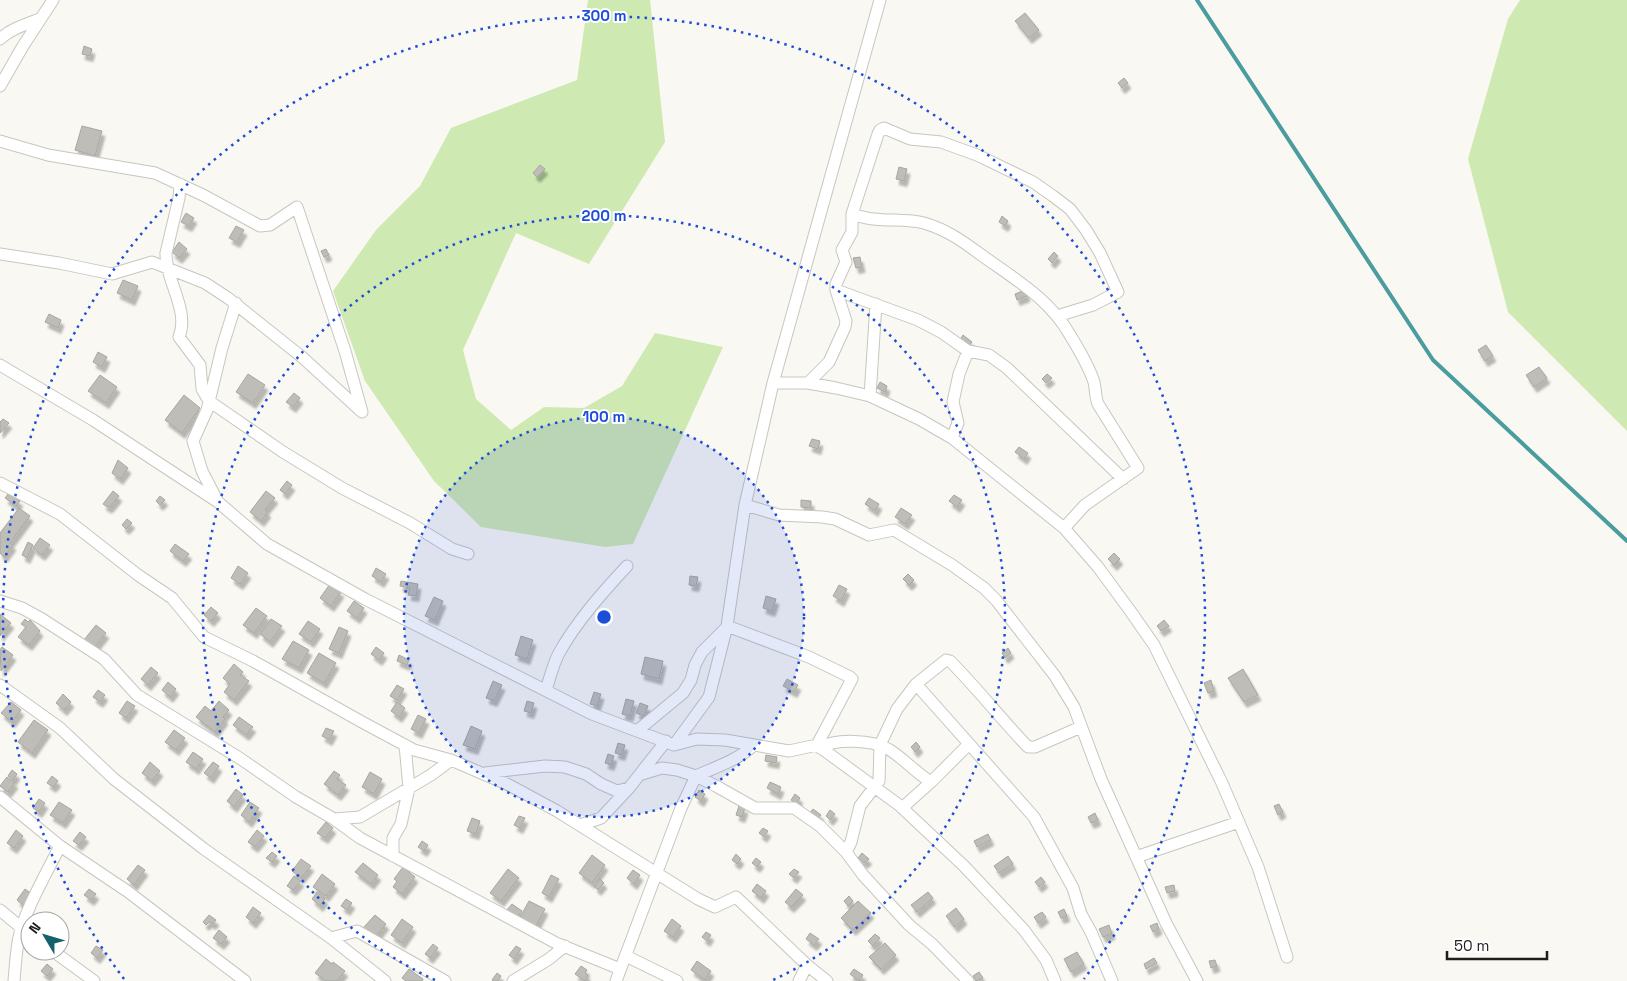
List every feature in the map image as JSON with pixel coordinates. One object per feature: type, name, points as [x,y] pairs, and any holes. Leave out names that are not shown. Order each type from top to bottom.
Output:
[{"type":"street","points":[[0,86],[53,0]]},
{"type":"street","points":[[580,825],[601,818],[670,743],[709,697],[726,627],[745,505],[773,383],[880,0]]},
{"type":"street","points":[[1,35],[40,19]]},
{"type":"street","points":[[808,384],[829,362],[845,327],[846,321],[836,290],[836,284],[846,262],[842,250],[852,232],[852,214],[880,130],[884,128],[910,139],[940,142],[977,155],[1033,182],[1070,209],[1086,230],[1118,289],[1117,293],[1093,306],[1057,316]]},
{"type":"street","points":[[0,141],[48,155],[156,173],[260,226],[270,225],[297,207],[345,351],[362,412],[302,357],[236,304],[205,283],[186,274],[169,270],[152,262],[112,274],[59,263],[0,254]]},
{"type":"street","points":[[180,184],[179,198],[166,253],[166,262],[181,318],[179,337],[200,365],[202,389],[209,401],[283,452],[342,488],[410,522],[452,549],[468,554]]},
{"type":"street","points":[[852,214],[873,219],[922,222],[964,241],[1038,296],[1057,316],[1070,334],[1094,383],[1098,404],[1138,468],[1085,505],[1064,528]]},
{"type":"street","points":[[836,290],[918,320],[968,351],[989,355],[1007,368],[1123,479]]},
{"type":"street","points":[[218,502],[202,471],[193,442],[207,410],[219,357],[236,304]]},
{"type":"street","points":[[870,396],[876,304]]},
{"type":"street","points":[[952,438],[958,423],[954,402],[959,374],[968,351]]},
{"type":"street","points":[[0,365],[93,420],[218,502],[267,544],[365,599],[592,714],[670,743],[697,739],[725,740],[789,751],[848,742],[880,745],[889,749],[917,773],[931,782]]},
{"type":"street","points":[[773,383],[808,384],[870,396],[919,419],[952,438],[1064,528],[1103,575],[1154,645],[1222,783],[1239,822],[1258,867],[1287,957]]},
{"type":"street","points":[[0,483],[60,514],[138,575],[172,598],[204,637],[414,750],[451,760],[484,773],[557,810],[656,874],[715,907],[736,897],[807,965],[827,981]]},
{"type":"street","points":[[745,505],[779,515],[822,517],[835,520],[868,535],[894,530],[952,565],[984,588],[996,600],[1055,676],[1074,707],[1101,779],[1136,857],[1166,923],[1197,981]]},
{"type":"street","points":[[546,690],[558,654],[568,638],[586,613],[626,566]]},
{"type":"street","points":[[0,601],[22,608],[42,619],[104,659],[138,695],[241,759],[360,838],[556,943],[620,969]]},
{"type":"street","points":[[637,732],[683,693],[691,680],[695,665],[702,652],[726,627]]},
{"type":"street","points":[[726,627],[809,657],[852,679],[819,746]]},
{"type":"street","points":[[846,852],[851,842],[860,806],[875,788],[880,774],[880,745],[897,708],[916,684],[946,660],[950,661],[972,683],[1028,747],[1032,748],[1081,727]]},
{"type":"street","points":[[0,684],[60,728],[114,779],[204,849],[331,938],[385,981]]},
{"type":"street","points":[[916,684],[1034,817],[1073,888],[1081,914],[1091,932],[1112,981]]},
{"type":"street","points":[[902,808],[969,744]]},
{"type":"street","points":[[393,856],[393,838],[401,824],[409,788],[405,745]]},
{"type":"street","points":[[616,981],[681,808],[696,776],[735,758],[754,745]]},
{"type":"street","points":[[819,746],[902,808],[964,866],[1024,930],[1046,960],[1055,981]]},
{"type":"street","points":[[334,820],[360,817],[451,760]]},
{"type":"street","points":[[484,773],[524,770],[545,766],[565,767],[586,774],[601,784],[617,791],[629,788]]},
{"type":"street","points":[[642,774],[662,768],[677,770],[696,776],[755,808],[794,808],[820,826],[846,852],[863,875],[881,892],[909,925],[932,944],[968,981]]},
{"type":"street","points":[[0,797],[60,846],[127,891],[241,979]]},
{"type":"street","points":[[1136,857],[1239,822]]},
{"type":"street","points":[[29,911],[60,846]]},
{"type":"street","points":[[0,910],[20,927]]},
{"type":"street","points":[[331,938],[357,931],[444,981]]},
{"type":"street","points":[[14,981],[18,942],[20,940]]},
{"type":"street","points":[[513,981],[549,959],[565,946]]},
{"type":"street","points":[[626,956],[677,981]]},
{"type":"street","points":[[66,961],[94,981]]},
{"type":"street","points":[[799,981],[807,965]]},
{"type":"green space","points":[[588,0],[650,0],[665,142],[589,264],[516,233],[463,350],[476,399],[511,430],[544,407],[584,408],[622,386],[655,333],[723,347],[633,544],[605,547],[481,527],[434,481],[365,381],[333,291],[376,230],[420,186],[451,128],[577,80]]},
{"type":"green space","points":[[1520,0],[1627,0],[1627,431],[1508,312],[1468,159],[1508,19]]},
{"type":"building","points":[[1025,13],[1039,30],[1029,38],[1015,21]]},
{"type":"building","points":[[84,46],[92,49],[90,56],[82,54]]},
{"type":"building","points":[[1124,78],[1128,83],[1122,88],[1118,83]]},
{"type":"building","points":[[82,126],[102,131],[95,156],[75,150]]},
{"type":"building","points":[[540,165],[545,169],[537,177],[533,173]]},
{"type":"building","points":[[899,167],[907,169],[904,181],[896,179]]},
{"type":"building","points":[[186,213],[194,218],[189,226],[181,222]]},
{"type":"building","points":[[1002,216],[1008,221],[1005,226],[999,222]]},
{"type":"building","points":[[236,226],[244,230],[237,242],[229,238]]},
{"type":"building","points":[[179,242],[187,249],[179,258],[172,252]]},
{"type":"building","points":[[326,249],[329,255],[324,257],[321,251]]},
{"type":"building","points":[[1054,252],[1058,256],[1052,263],[1048,259]]},
{"type":"building","points":[[860,257],[862,267],[856,268],[853,258]]},
{"type":"building","points":[[123,280],[138,286],[132,300],[117,293]]},
{"type":"building","points":[[1025,290],[1027,296],[1017,300],[1015,294]]},
{"type":"building","points":[[49,314],[61,320],[58,328],[45,322]]},
{"type":"building","points":[[963,335],[972,342],[968,347],[959,341]]},
{"type":"building","points":[[1486,345],[1493,356],[1485,361],[1478,350]]},
{"type":"building","points":[[98,352],[107,357],[102,367],[93,362]]},
{"type":"building","points":[[1539,367],[1547,378],[1534,387],[1526,375]]},
{"type":"building","points":[[248,374],[265,385],[253,403],[236,392]]},
{"type":"building","points":[[1047,374],[1052,378],[1046,383],[1042,379]]},
{"type":"building","points":[[100,375],[117,387],[106,403],[88,391]]},
{"type":"building","points":[[880,382],[887,386],[885,392],[877,388]]},
{"type":"building","points":[[294,393],[300,398],[293,407],[286,402]]},
{"type":"building","points":[[184,395],[200,408],[182,433],[165,420]]},
{"type":"building","points":[[3,419],[9,423],[0,433],[0,422]]},
{"type":"building","points":[[812,439],[820,441],[818,449],[809,446]]},
{"type":"building","points":[[1019,447],[1028,453],[1024,459],[1015,452]]},
{"type":"building","points":[[118,460],[128,468],[120,479],[112,473]]},
{"type":"building","points":[[287,481],[292,485],[285,494],[280,490]]},
{"type":"building","points":[[113,491],[119,496],[110,507],[107,507],[103,504]]},
{"type":"building","points":[[266,491],[275,498],[265,510],[268,512],[261,521],[250,512]]},
{"type":"building","points":[[9,493],[20,501],[16,506],[5,498]]},
{"type":"building","points":[[954,495],[962,500],[957,507],[949,501]]},
{"type":"building","points":[[160,496],[165,500],[160,505],[156,501]]},
{"type":"building","points":[[869,498],[879,504],[875,511],[865,504]]},
{"type":"building","points":[[801,500],[811,501],[811,508],[801,507]]},
{"type":"building","points":[[19,508],[30,516],[10,543],[13,545],[4,557],[0,553],[0,533]]},
{"type":"building","points":[[901,508],[912,515],[905,524],[895,517]]},
{"type":"building","points":[[127,519],[132,523],[126,529],[122,525]]},
{"type":"building","points":[[40,538],[50,545],[42,555],[33,548]]},
{"type":"building","points":[[28,542],[33,545],[27,558],[22,555]]},
{"type":"building","points":[[175,544],[189,554],[183,561],[170,551]]},
{"type":"building","points":[[1114,553],[1120,559],[1114,565],[1108,559]]},
{"type":"building","points":[[238,566],[248,573],[240,584],[231,578]]},
{"type":"building","points":[[376,568],[386,574],[381,582],[372,576]]},
{"type":"building","points":[[908,574],[914,580],[909,585],[903,579]]},
{"type":"building","points":[[690,576],[698,577],[696,586],[689,585]]},
{"type":"building","points":[[401,581],[418,584],[416,596],[408,595],[410,588],[400,586]]},
{"type":"building","points":[[330,584],[341,592],[331,606],[320,598]]},
{"type":"building","points":[[839,585],[847,589],[841,601],[833,596]]},
{"type":"building","points":[[766,596],[776,599],[772,611],[763,608]]},
{"type":"building","points":[[434,597],[443,601],[435,620],[425,616]]},
{"type":"building","points":[[354,601],[364,608],[357,618],[347,611]]},
{"type":"building","points":[[211,607],[218,613],[211,621],[204,615]]},
{"type":"building","points":[[256,608],[267,616],[254,633],[243,625]]},
{"type":"building","points":[[0,614],[11,623],[0,636]]},
{"type":"building","points":[[25,619],[28,622],[30,620],[40,631],[29,645],[18,637],[26,627],[21,624]]},
{"type":"building","points":[[271,619],[282,626],[270,642],[260,634]]},
{"type":"building","points":[[1164,620],[1169,626],[1161,631],[1157,626]]},
{"type":"building","points":[[308,621],[320,629],[311,642],[299,634]]},
{"type":"building","points":[[96,625],[106,633],[94,648],[84,640]]},
{"type":"building","points":[[339,627],[348,631],[339,653],[329,649]]},
{"type":"building","points":[[521,636],[533,640],[527,659],[515,655]]},
{"type":"building","points":[[293,641],[309,650],[299,668],[282,659]]},
{"type":"building","points":[[2,647],[13,655],[1,671],[0,650]]},
{"type":"building","points":[[376,647],[384,653],[379,660],[371,654]]},
{"type":"building","points":[[1008,648],[1011,653],[1005,658],[1002,653]]},
{"type":"building","points":[[319,653],[336,663],[324,683],[307,673]]},
{"type":"building","points":[[399,655],[409,660],[407,665],[397,661]]},
{"type":"building","points":[[645,657],[663,661],[659,679],[641,674]]},
{"type":"building","points":[[234,664],[243,672],[240,675],[249,681],[234,700],[224,692],[230,684],[223,678]]},
{"type":"building","points":[[151,667],[158,673],[148,685],[141,679]]},
{"type":"building","points":[[1243,669],[1258,695],[1244,702],[1228,678]]},
{"type":"building","points":[[787,679],[798,685],[794,692],[783,686]]},
{"type":"building","points":[[1211,680],[1214,691],[1208,693],[1204,683]]},
{"type":"building","points":[[493,681],[502,685],[494,701],[486,698]]},
{"type":"building","points":[[168,682],[176,689],[170,697],[162,690]]},
{"type":"building","points":[[397,685],[404,689],[397,700],[390,696]]},
{"type":"building","points":[[98,690],[105,695],[100,702],[93,697]]},
{"type":"building","points":[[594,692],[601,694],[597,706],[590,704]]},
{"type":"building","points":[[63,694],[71,702],[64,710],[56,703]]},
{"type":"building","points":[[626,699],[634,701],[630,716],[622,714]]},
{"type":"building","points":[[127,701],[135,706],[126,718],[119,713]]},
{"type":"building","points":[[219,701],[229,710],[215,732],[196,717],[205,706],[211,711]]},
{"type":"building","points":[[527,701],[534,703],[531,713],[524,711]]},
{"type":"building","points":[[11,702],[21,710],[12,722],[1,713]]},
{"type":"building","points":[[397,702],[405,708],[399,717],[391,711]]},
{"type":"building","points":[[640,703],[648,706],[644,716],[636,713]]},
{"type":"building","points":[[418,715],[426,719],[419,733],[411,729]]},
{"type":"building","points":[[239,717],[253,727],[246,735],[233,725]]},
{"type":"building","points":[[34,720],[48,730],[32,753],[18,742]]},
{"type":"building","points":[[471,726],[482,731],[475,749],[463,745]]},
{"type":"building","points":[[326,728],[334,731],[329,740],[322,736]]},
{"type":"building","points":[[174,730],[185,738],[176,750],[165,742]]},
{"type":"building","points":[[916,742],[920,747],[915,752],[911,747]]},
{"type":"building","points":[[618,743],[625,745],[622,755],[615,753]]},
{"type":"building","points":[[193,752],[203,759],[196,769],[186,762]]},
{"type":"building","points":[[608,754],[614,756],[611,765],[605,763]]},
{"type":"building","points":[[766,755],[777,757],[776,763],[765,761]]},
{"type":"building","points":[[150,762],[160,771],[152,781],[142,773]]},
{"type":"building","points":[[213,762],[219,766],[211,778],[204,773]]},
{"type":"building","points":[[12,770],[17,774],[13,780],[8,776]]},
{"type":"building","points":[[334,771],[340,775],[337,779],[346,785],[338,795],[324,784]]},
{"type":"building","points":[[370,772],[382,779],[374,794],[362,787]]},
{"type":"building","points":[[52,776],[58,781],[53,787],[47,783]]},
{"type":"building","points":[[7,777],[15,783],[8,792],[0,786]]},
{"type":"building","points":[[770,782],[781,787],[778,794],[767,788]]},
{"type":"building","points":[[236,789],[243,795],[234,807],[227,801]]},
{"type":"building","points":[[699,790],[705,794],[701,801],[695,797]]},
{"type":"building","points":[[795,794],[800,798],[796,804],[791,800]]},
{"type":"building","points":[[39,799],[45,803],[39,812],[33,808]]},
{"type":"building","points":[[59,802],[72,810],[63,823],[50,815]]},
{"type":"building","points":[[250,802],[259,808],[249,822],[241,815]]},
{"type":"building","points":[[1279,804],[1283,812],[1278,815],[1274,806]]},
{"type":"building","points":[[739,806],[745,808],[742,817],[736,815]]},
{"type":"building","points":[[813,809],[821,815],[817,820],[809,814]]},
{"type":"building","points":[[830,810],[835,814],[830,820],[826,816]]},
{"type":"building","points":[[1095,813],[1098,820],[1091,823],[1088,817]]},
{"type":"building","points":[[519,816],[525,818],[520,828],[514,825]]},
{"type":"building","points":[[472,818],[480,821],[476,834],[467,831]]},
{"type":"building","points":[[326,822],[333,828],[325,838],[317,833]]},
{"type":"building","points":[[763,828],[768,831],[764,837],[759,833]]},
{"type":"building","points":[[16,830],[23,836],[14,848],[7,843]]},
{"type":"building","points":[[257,830],[264,836],[255,847],[248,842]]},
{"type":"building","points":[[80,832],[86,837],[79,845],[73,841]]},
{"type":"building","points":[[988,834],[991,840],[977,847],[974,841]]},
{"type":"building","points":[[422,841],[428,845],[424,851],[418,847]]},
{"type":"building","points":[[272,852],[277,856],[272,862],[266,858]]},
{"type":"building","points":[[862,853],[869,859],[864,863],[858,858]]},
{"type":"building","points":[[736,854],[741,859],[737,864],[732,860]]},
{"type":"building","points":[[592,855],[605,865],[592,883],[579,873]]},
{"type":"building","points":[[1008,856],[1013,864],[999,873],[994,866]]},
{"type":"building","points":[[756,858],[761,862],[757,867],[752,863]]},
{"type":"building","points":[[301,859],[311,866],[301,878],[292,871]]},
{"type":"building","points":[[363,863],[378,875],[371,884],[355,872]]},
{"type":"building","points":[[138,865],[145,870],[134,885],[127,879]]},
{"type":"building","points":[[403,867],[415,877],[402,894],[393,887],[397,881],[394,879]]},
{"type":"building","points":[[508,869],[519,878],[501,901],[490,893]]},
{"type":"building","points":[[794,869],[799,872],[794,878],[789,874]]},
{"type":"building","points":[[633,870],[640,875],[634,884],[627,878]]},
{"type":"building","points":[[322,874],[335,884],[326,896],[313,887]]},
{"type":"building","points":[[551,875],[559,879],[549,897],[542,893]]},
{"type":"building","points":[[294,876],[301,881],[293,890],[287,886]]},
{"type":"building","points":[[1041,877],[1045,882],[1039,887],[1035,882]]},
{"type":"building","points":[[600,879],[604,883],[598,890],[594,886]]},
{"type":"building","points":[[757,884],[766,891],[761,898],[752,891]]},
{"type":"building","points":[[1174,885],[1175,891],[1167,893],[1165,887]]},
{"type":"building","points":[[25,889],[32,894],[24,906],[17,900]]},
{"type":"building","points":[[89,889],[96,894],[91,900],[84,895]]},
{"type":"building","points":[[796,889],[803,895],[791,907],[785,902]]},
{"type":"building","points":[[317,892],[325,899],[320,906],[312,899]]},
{"type":"building","points":[[928,892],[933,898],[917,912],[911,905]]},
{"type":"building","points":[[849,896],[853,901],[848,906],[844,901]]},
{"type":"building","points":[[346,899],[352,903],[347,910],[341,906]]},
{"type":"building","points":[[529,901],[545,909],[535,928],[519,919]]},
{"type":"building","points":[[858,901],[871,913],[853,930],[841,918]]},
{"type":"building","points":[[512,904],[522,911],[516,919],[506,911]]},
{"type":"building","points":[[253,907],[261,913],[253,923],[246,917]]},
{"type":"building","points":[[956,908],[964,919],[955,927],[946,916]]},
{"type":"building","points":[[1064,909],[1067,916],[1061,918],[1058,912]]},
{"type":"building","points":[[1042,912],[1046,917],[1038,923],[1034,917]]},
{"type":"building","points":[[209,915],[216,920],[213,924],[209,922],[206,925],[203,922]]},
{"type":"building","points":[[375,915],[386,924],[375,938],[363,928]]},
{"type":"building","points":[[402,919],[413,927],[402,943],[391,935]]},
{"type":"building","points":[[672,919],[681,926],[673,937],[664,931]]},
{"type":"building","points":[[1157,923],[1159,929],[1153,932],[1150,926]]},
{"type":"building","points":[[1109,925],[1112,934],[1103,937],[1099,929]]},
{"type":"building","points":[[219,930],[227,937],[221,944],[213,938]]},
{"type":"building","points":[[706,932],[711,935],[707,941],[702,937]]},
{"type":"building","points":[[810,933],[819,939],[814,945],[806,939]]},
{"type":"building","points":[[875,934],[880,938],[873,946],[868,941]]},
{"type":"building","points":[[885,943],[896,955],[881,969],[869,957]]},
{"type":"building","points":[[433,944],[438,948],[430,958],[425,954]]},
{"type":"building","points":[[96,946],[103,950],[97,958],[91,953]]},
{"type":"building","points":[[516,946],[521,949],[514,959],[509,955]]},
{"type":"building","points":[[1077,952],[1084,964],[1071,972],[1064,959]]},
{"type":"building","points":[[1154,958],[1157,963],[1146,969],[1144,964]]},
{"type":"building","points":[[326,959],[345,971],[337,981],[326,981],[315,973]]},
{"type":"building","points":[[1215,960],[1217,966],[1211,968],[1209,961]]},
{"type":"building","points":[[697,961],[711,971],[705,980],[691,970]]},
{"type":"building","points":[[47,964],[53,969],[47,976],[41,971]]},
{"type":"building","points":[[581,966],[587,970],[585,973],[588,976],[585,981],[575,974]]},
{"type":"building","points":[[409,969],[423,979],[422,981],[406,981],[402,978]]},
{"type":"building","points":[[854,969],[863,975],[859,981],[850,974]]},
{"type":"building","points":[[979,972],[983,978],[976,981],[973,976]]},
{"type":"building","points":[[497,973],[501,976],[498,981],[492,980]]},
{"type":"waterway","points":[[1197,0],[1433,360],[1627,541]]}]
